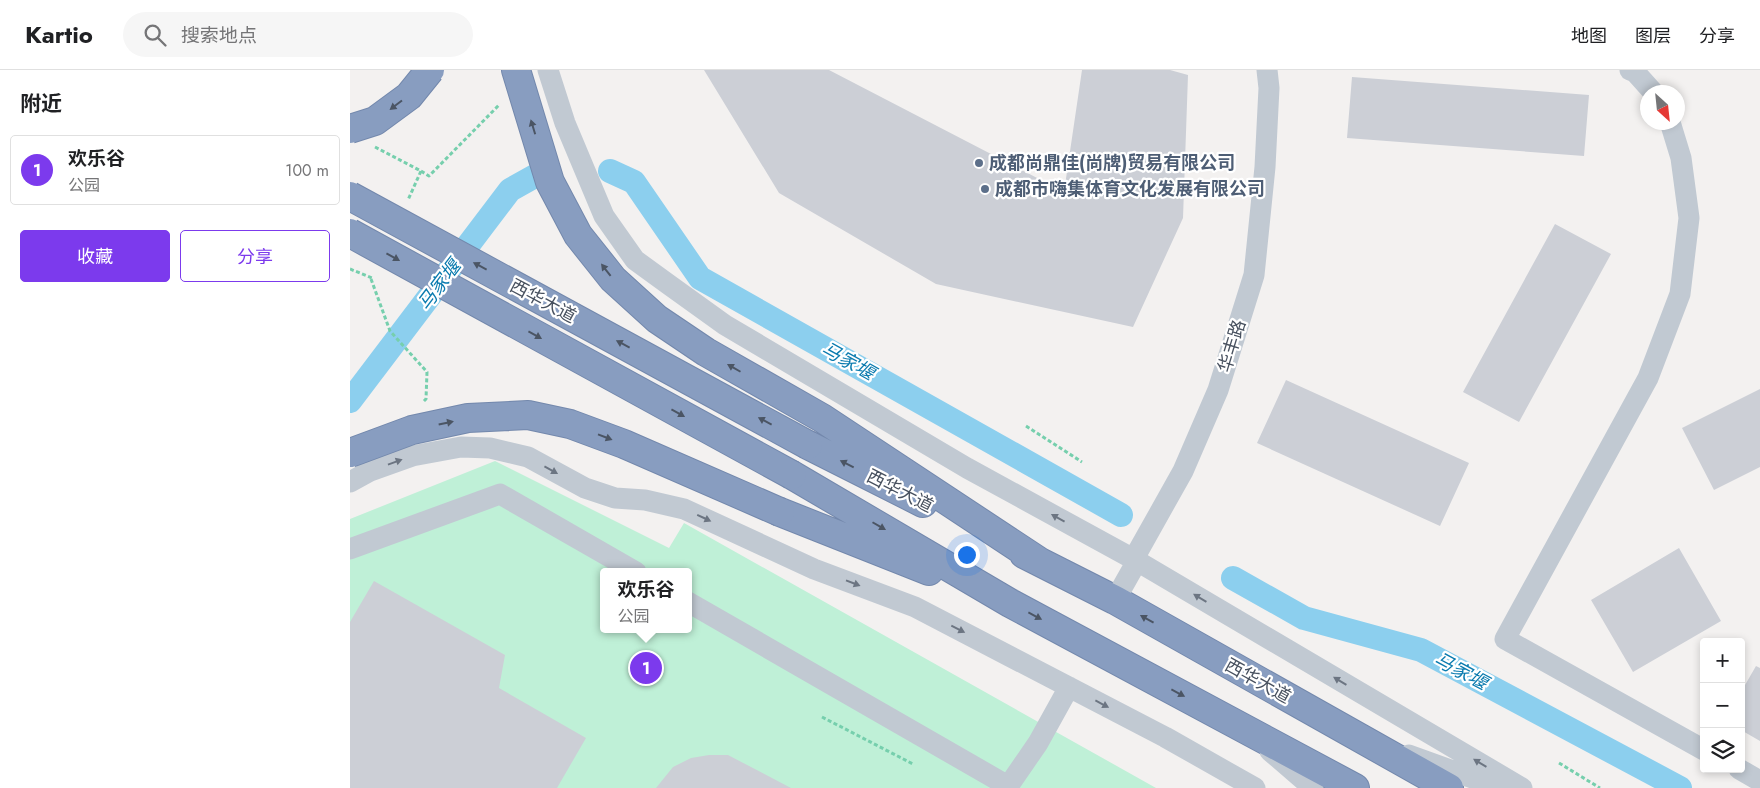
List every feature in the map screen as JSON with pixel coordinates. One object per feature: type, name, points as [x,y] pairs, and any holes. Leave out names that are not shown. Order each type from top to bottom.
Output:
[{"type":"highway","points":[[350,130],[375,121],[409,96],[430,70]]},
{"type":"highway","points":[[516,70],[550,182],[578,235],[613,278],[656,319],[706,352],[822,418],[1040,562]]},
{"type":"highway","name":"西华大道","points":[[350,196],[808,444],[1115,600],[1449,788]]},
{"type":"highway","name":"西华大道","points":[[350,233],[792,475],[1010,603],[1354,788]]},
{"type":"highway","points":[[350,453],[412,430],[468,418],[528,415],[570,424],[624,444],[780,512],[1010,603]]},
{"type":"street","points":[[548,70],[565,123],[601,209],[635,260],[725,325],[967,468],[1137,561],[1522,788]]},
{"type":"street","name":"华丰路","points":[[1115,600],[1137,561],[1137,553],[1183,471],[1218,390],[1254,275],[1265,167],[1269,88],[1267,70]]},
{"type":"street","points":[[1630,70],[1635,72],[1647,85]]},
{"type":"street","points":[[1672,130],[1681,158],[1689,218],[1680,294],[1648,378],[1505,639],[1700,748]]},
{"type":"street","points":[[350,482],[370,471],[412,456],[461,447],[490,448],[528,457],[585,488],[615,498],[644,500],[684,509],[814,568],[915,607],[1165,737],[1255,788]]},
{"type":"street","points":[[350,549],[500,494],[629,568]]},
{"type":"street","points":[[692,604],[1008,787],[1038,743],[1070,687]]},
{"type":"street","points":[[1245,729],[1313,788]]},
{"type":"street","points":[[1355,735],[1500,788]]},
{"type":"street","points":[[1745,772],[1760,781]]},
{"type":"path","points":[[421,171],[429,176],[503,102]]},
{"type":"path","points":[[371,279],[390,331],[407,350]]},
{"type":"path","points":[[1026,426],[1082,462]]},
{"type":"path","points":[[822,717],[913,764]]},
{"type":"path","points":[[1559,763],[1600,788]]},
{"type":"green space","points":[[495,461],[669,548],[684,523],[1156,788],[350,788],[350,519]]},
{"type":"building","points":[[704,70],[829,70],[1064,192],[1082,70],[1170,70],[1188,75],[1183,218],[1133,327],[936,284],[779,193]]},
{"type":"building","points":[[1352,77],[1589,95],[1584,156],[1347,138]]},
{"type":"building","points":[[1555,224],[1611,254],[1519,422],[1463,392]]},
{"type":"building","points":[[1286,380],[1469,463],[1440,526],[1257,443]]},
{"type":"building","points":[[1760,389],[1760,467],[1714,490],[1682,428]]},
{"type":"building","points":[[1679,548],[1721,621],[1633,672],[1591,600]]},
{"type":"building","points":[[374,581],[505,655],[499,688],[586,738],[557,788],[350,788],[350,622]]},
{"type":"building","points":[[1756,666],[1760,668],[1760,741],[1745,732],[1745,685]]},
{"type":"building","points":[[709,755],[728,755],[791,788],[656,788],[673,767],[691,758]]},
{"type":"waterway","name":"马家堰","points":[[610,171],[634,182],[700,278],[1121,515]]},
{"type":"waterway","name":"马家堰","points":[[350,401],[510,190],[535,176]]},
{"type":"waterway","name":"马家堰","points":[[1233,578],[1304,618],[1421,650],[1680,788]]},
{"type":"place","name":"成都尚鼎佳(尚牌)贸易有限公司","points":[[979,163]]},
{"type":"place","name":"成都市嗨集体育文化发展有限公司","points":[[985,189]]},
{"type":"place","name":"欢乐谷","points":[[646,668]]}]
